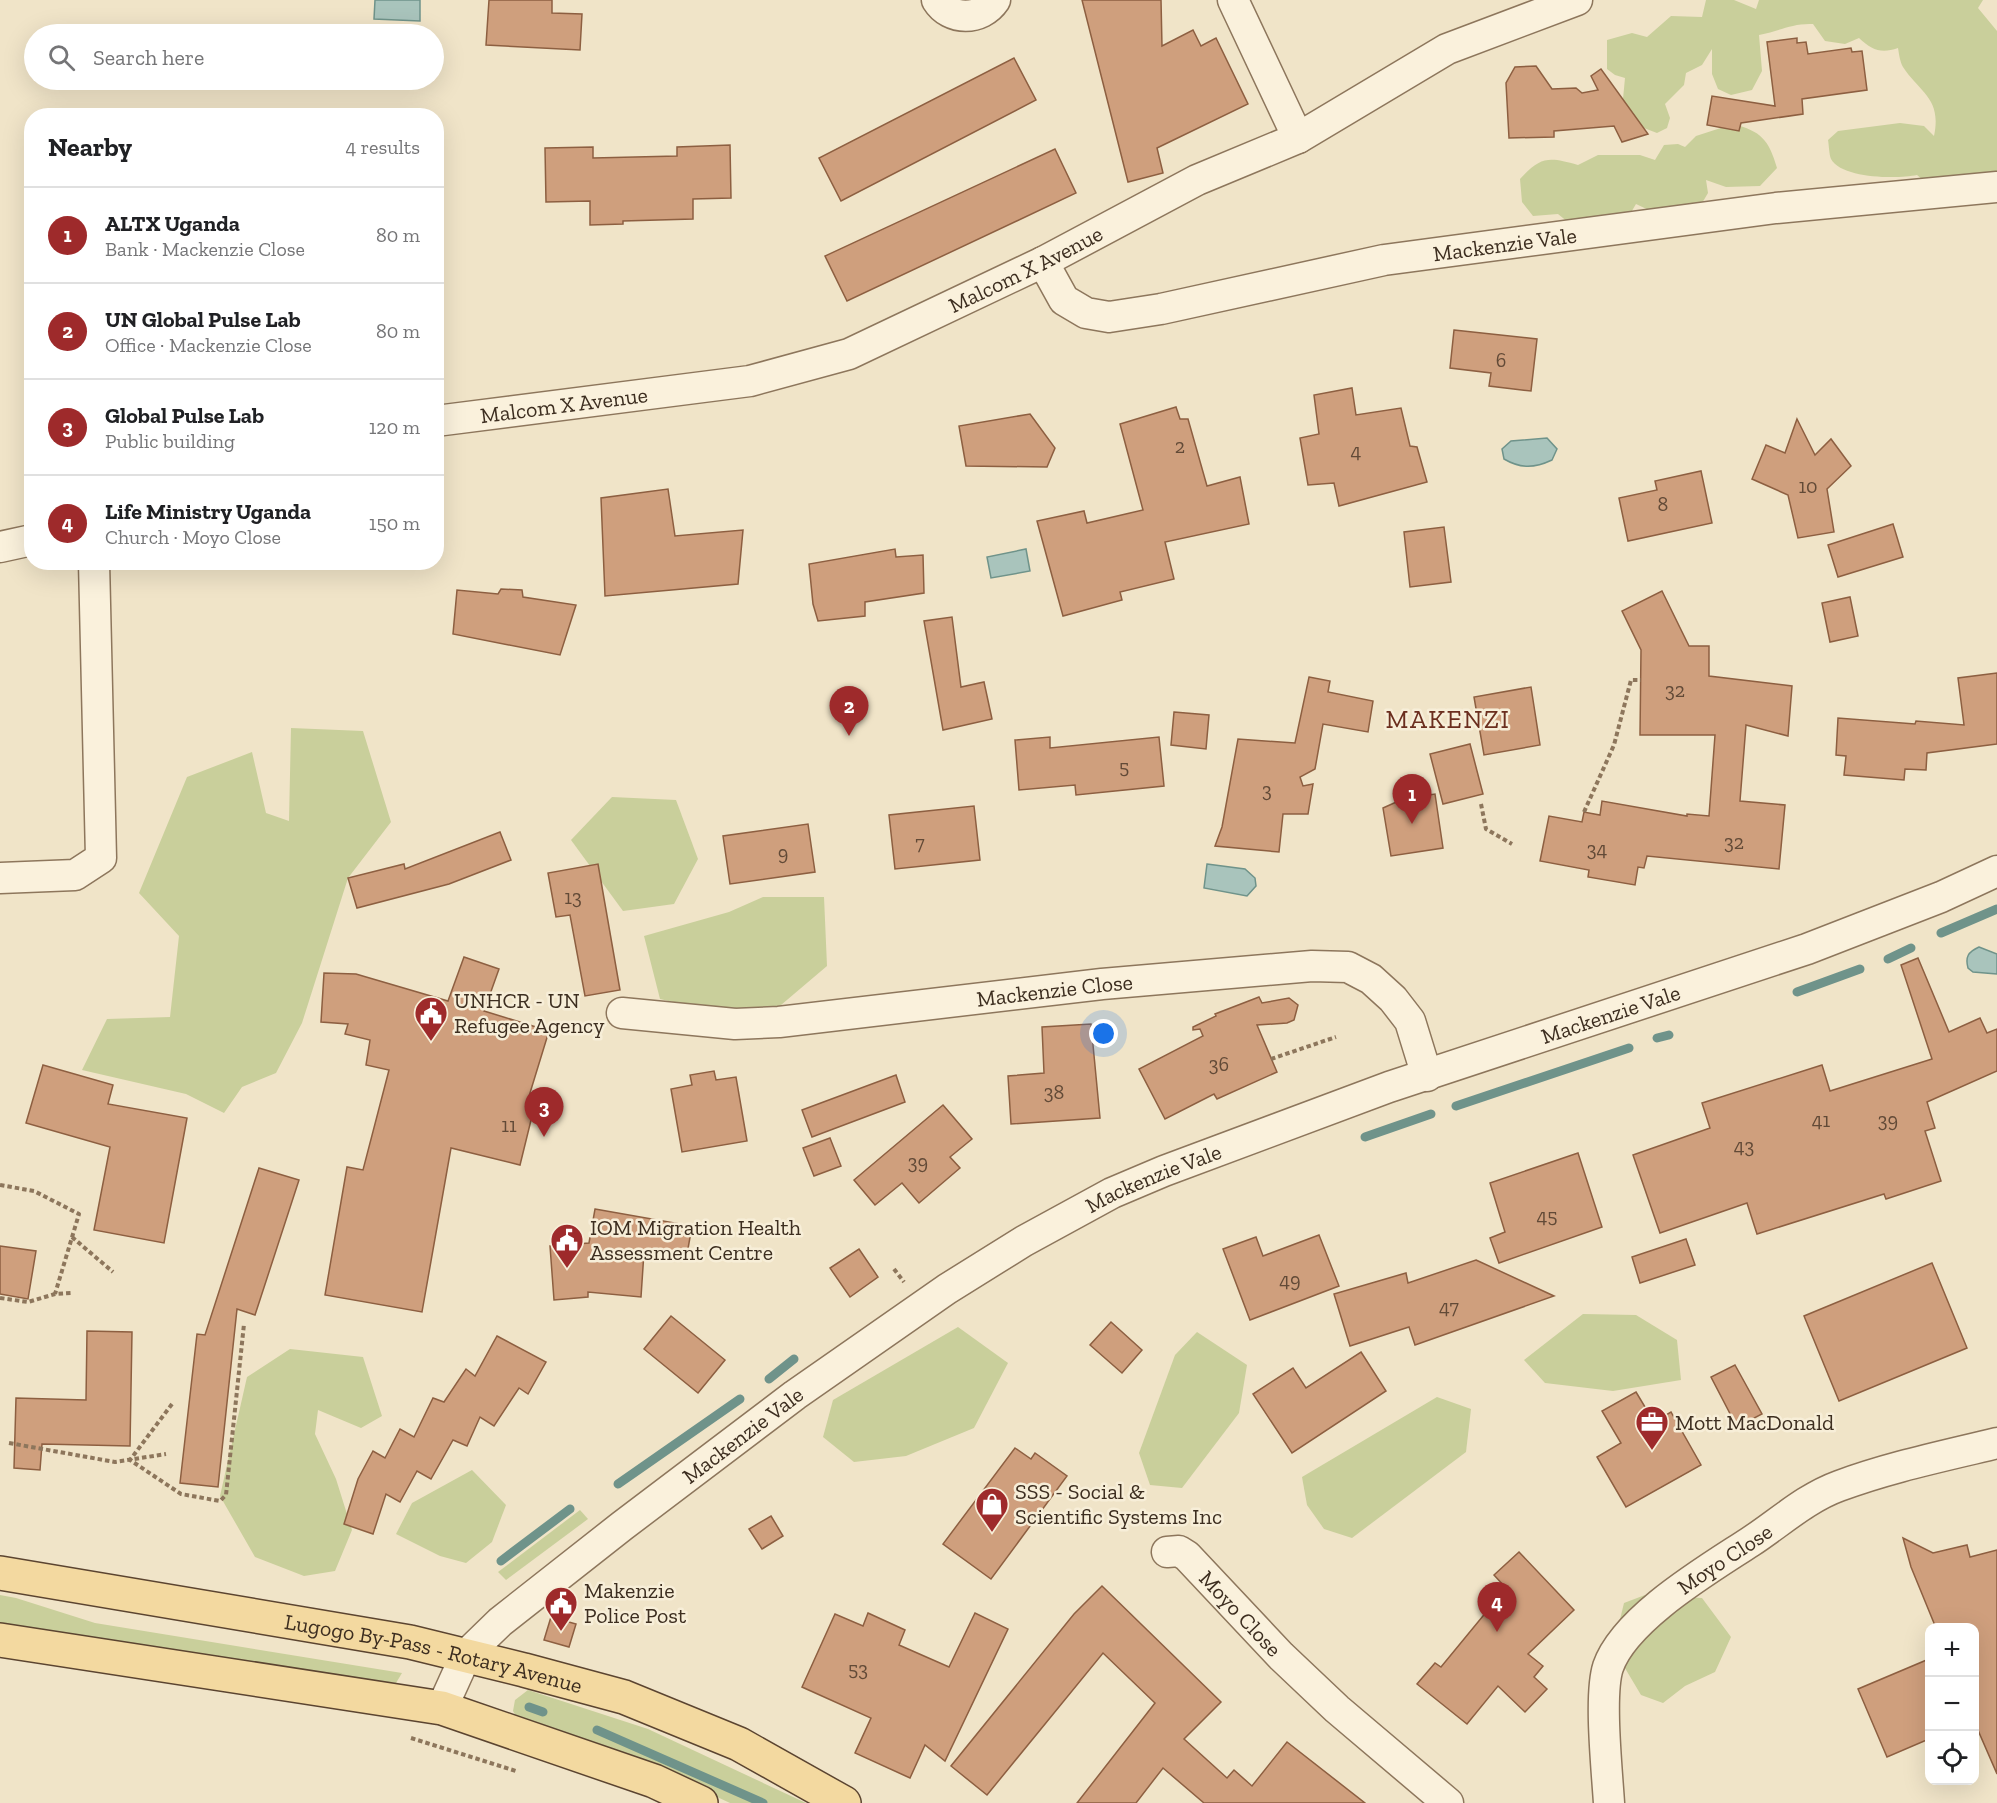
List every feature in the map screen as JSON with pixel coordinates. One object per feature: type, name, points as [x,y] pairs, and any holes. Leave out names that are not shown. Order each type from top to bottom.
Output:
[{"type":"main road","name":"Lugogo By-Pass - Rotary Avenue","points":[[0,1573],[410,1642],[624,1697],[739,1744],[844,1803]]},
{"type":"main road","points":[[0,1640],[442,1708],[654,1781],[701,1803]]},
{"type":"street","points":[[937,0],[947,11],[970,16],[982,12],[995,0]]},
{"type":"street","points":[[1233,0],[1298,138]]},
{"type":"street","name":"Malcom X Avenue","points":[[444,420],[750,381],[849,354],[1044,262],[1197,180],[1298,138],[1447,49],[1577,0]]},
{"type":"street","name":"Mackenzie Vale","points":[[1044,262],[1064,300],[1086,314],[1109,317],[1161,309],[1384,260],[1776,208],[1997,187]]},
{"type":"street","points":[[0,547],[24,542]]},
{"type":"street","points":[[0,878],[75,875],[101,858],[94,570]]},
{"type":"street","name":"Mackenzie Vale","points":[[442,1708],[466,1655],[500,1622],[561,1574],[795,1395],[947,1289],[1024,1241],[1112,1193],[1164,1171],[1427,1076],[1807,949],[1932,901],[1997,871]]},
{"type":"street","name":"Mackenzie Close","points":[[622,1013],[735,1024],[779,1022],[1102,984],[1312,966],[1347,967],[1371,979],[1394,999],[1410,1021],[1427,1076]]},
{"type":"street","name":"Moyo Close","points":[[1609,1803],[1605,1692],[1608,1667],[1626,1639],[1660,1604],[1704,1571],[1798,1508],[1837,1486],[1997,1443]]},
{"type":"street","name":"Moyo Close","points":[[1167,1552],[1179,1551],[1187,1556],[1281,1656],[1337,1709],[1448,1803]]},
{"type":"path","points":[[1584,812],[1614,745],[1631,681],[1641,680]]},
{"type":"path","points":[[1481,804],[1486,829],[1512,844]]},
{"type":"path","points":[[1271,1059],[1336,1038]]},
{"type":"path","points":[[0,1185],[34,1191],[79,1214],[55,1294]]},
{"type":"path","points":[[72,1238],[113,1272]]},
{"type":"path","points":[[0,1298],[28,1302],[55,1294],[71,1293]]},
{"type":"path","points":[[130,1460],[181,1494],[220,1501],[226,1495],[244,1324]]},
{"type":"path","points":[[130,1460],[172,1404]]},
{"type":"path","points":[[9,1443],[115,1462],[166,1454]]},
{"type":"path","points":[[400,1735],[523,1773]]},
{"type":"green space","points":[[1706,0],[1734,0],[1756,9],[1759,0],[1983,0],[1978,8],[1997,31],[1997,186],[1947,200],[1917,175],[1871,176],[1837,166],[1831,159],[1828,140],[1838,131],[1900,123],[1924,126],[1934,136],[1935,113],[1928,97],[1903,67],[1898,48],[1887,51],[1877,50],[1859,38],[1845,44],[1825,41],[1813,24],[1792,26],[1759,35],[1762,71],[1752,90],[1731,95],[1718,89],[1712,74],[1712,49],[1702,65],[1686,73],[1684,85],[1665,104],[1670,118],[1667,128],[1657,133],[1636,125],[1623,99],[1625,78],[1607,69],[1607,40],[1632,33],[1647,37],[1671,16],[1702,17]]},
{"type":"green space","points":[[1733,124],[1751,130],[1762,138],[1771,150],[1777,168],[1760,186],[1726,187],[1706,180],[1708,193],[1695,215],[1674,222],[1636,204],[1623,226],[1574,227],[1558,214],[1533,216],[1522,202],[1520,179],[1540,162],[1552,160],[1578,165],[1598,155],[1640,155],[1655,160],[1664,145],[1678,144],[1685,147],[1696,136]]},
{"type":"green space","points":[[291,728],[363,731],[391,822],[348,878],[302,1023],[276,1073],[242,1087],[224,1113],[186,1094],[82,1070],[107,1019],[170,1017],[179,936],[139,893],[187,777],[252,752],[266,813],[289,821]]},
{"type":"green space","points":[[612,797],[676,800],[698,859],[674,904],[623,911],[571,840]]},
{"type":"green space","points":[[763,897],[824,897],[827,966],[761,1022],[660,999],[644,936],[729,912]]},
{"type":"green space","points":[[1583,1314],[1636,1315],[1677,1340],[1681,1380],[1613,1391],[1545,1383],[1524,1360]]},
{"type":"green space","points":[[958,1327],[1008,1363],[974,1428],[906,1456],[854,1462],[823,1437],[833,1400]]},
{"type":"green space","points":[[1197,1332],[1247,1365],[1239,1413],[1182,1488],[1150,1485],[1139,1453],[1175,1355]]},
{"type":"green space","points":[[290,1349],[363,1357],[382,1416],[361,1428],[318,1410],[315,1434],[336,1479],[352,1530],[335,1571],[304,1576],[255,1557],[220,1496],[247,1377]]},
{"type":"green space","points":[[1437,1397],[1471,1409],[1466,1452],[1352,1538],[1324,1529],[1307,1505],[1302,1477]]},
{"type":"green space","points":[[472,1470],[506,1505],[492,1542],[466,1563],[440,1556],[396,1534],[412,1503]]},
{"type":"green space","points":[[580,1510],[588,1519],[506,1580],[498,1572]]},
{"type":"green space","points":[[0,1595],[95,1623],[402,1673],[396,1683],[314,1673],[0,1624]]},
{"type":"green space","points":[[1645,1595],[1702,1598],[1731,1637],[1715,1672],[1685,1686],[1663,1703],[1641,1695],[1613,1648],[1624,1603]]},
{"type":"green space","points":[[528,1690],[648,1729],[806,1803],[730,1803],[649,1765],[521,1725],[513,1711],[515,1700]]},
{"type":"water","points":[[375,0],[420,0],[420,21],[374,19]]},
{"type":"water","points":[[1547,438],[1557,449],[1552,460],[1540,465],[1528,466],[1504,459],[1502,449],[1511,441]]},
{"type":"water","points":[[1026,549],[1030,571],[991,578],[987,557]]},
{"type":"water","points":[[1207,864],[1245,869],[1255,878],[1256,886],[1247,896],[1204,888]]},
{"type":"water","points":[[1979,947],[1997,954],[1997,974],[1973,972],[1968,968],[1968,955]]},
{"type":"building","points":[[489,0],[552,0],[552,13],[582,14],[580,50],[486,45]]},
{"type":"building","points":[[1082,0],[1161,0],[1162,46],[1193,30],[1201,46],[1216,38],[1248,104],[1157,148],[1163,173],[1128,182]]},
{"type":"building","points":[[1797,38],[1797,43],[1806,42],[1808,54],[1851,48],[1852,52],[1862,51],[1867,90],[1802,99],[1803,114],[1741,123],[1739,131],[1707,125],[1712,96],[1775,106],[1767,42]]},
{"type":"building","points":[[1014,58],[1036,100],[841,201],[819,158]]},
{"type":"building","points":[[1536,66],[1552,89],[1576,88],[1582,93],[1598,90],[1591,76],[1601,69],[1648,134],[1622,142],[1614,126],[1554,131],[1554,137],[1509,138],[1506,83],[1515,67]]},
{"type":"building","points":[[730,145],[731,198],[693,199],[693,219],[623,221],[623,224],[590,225],[590,201],[546,202],[545,148],[593,147],[593,158],[677,156],[677,147]]},
{"type":"building","points":[[1055,149],[1076,193],[847,301],[825,256]]},
{"type":"building","points":[[1454,330],[1537,339],[1531,391],[1489,386],[1491,373],[1450,368]]},
{"type":"building","points":[[1352,388],[1356,415],[1401,408],[1410,446],[1417,447],[1427,482],[1339,506],[1334,483],[1308,485],[1300,438],[1319,434],[1314,395]]},
{"type":"building","points":[[1176,407],[1180,419],[1188,419],[1207,486],[1240,477],[1249,524],[1165,542],[1174,579],[1120,592],[1122,600],[1063,616],[1037,521],[1084,511],[1087,523],[1143,510],[1120,424]]},
{"type":"building","points":[[1030,414],[1055,448],[1047,467],[966,466],[959,426]]},
{"type":"building","points":[[1797,419],[1815,455],[1831,439],[1851,466],[1827,489],[1834,532],[1798,538],[1788,495],[1752,479],[1766,445],[1785,453]]},
{"type":"building","points":[[1701,471],[1712,523],[1628,541],[1619,498],[1657,490],[1655,481]]},
{"type":"building","points":[[668,489],[675,536],[743,530],[738,584],[605,596],[601,498]]},
{"type":"building","points":[[1893,524],[1903,557],[1838,577],[1828,545]]},
{"type":"building","points":[[1444,527],[1451,582],[1410,587],[1404,532]]},
{"type":"building","points":[[895,549],[896,557],[923,555],[924,593],[865,602],[865,616],[818,621],[813,604],[809,564]]},
{"type":"building","points":[[501,589],[522,590],[523,597],[576,605],[560,655],[453,634],[457,590],[498,594]]},
{"type":"building","points":[[1662,591],[1689,646],[1709,646],[1709,676],[1792,686],[1788,736],[1746,725],[1740,801],[1785,805],[1779,869],[1647,856],[1644,868],[1638,867],[1635,885],[1588,877],[1589,870],[1540,861],[1549,816],[1582,822],[1584,812],[1600,815],[1602,801],[1687,816],[1687,814],[1709,816],[1715,735],[1640,735],[1641,650],[1622,611]]},
{"type":"building","points":[[1850,597],[1858,636],[1830,642],[1822,603]]},
{"type":"building","points":[[952,617],[961,687],[984,682],[992,719],[943,730],[924,621]]},
{"type":"building","points":[[1997,673],[1997,744],[1927,753],[1926,770],[1905,769],[1904,780],[1844,775],[1846,756],[1836,755],[1838,718],[1964,725],[1958,678]]},
{"type":"building","points":[[1309,677],[1330,681],[1328,692],[1373,701],[1368,732],[1323,724],[1315,769],[1300,777],[1303,786],[1313,784],[1308,814],[1283,814],[1279,852],[1215,846],[1222,827],[1238,739],[1295,743]]},
{"type":"building","points":[[1531,687],[1540,745],[1484,755],[1474,697]]},
{"type":"building","points":[[1174,712],[1209,715],[1206,749],[1171,745]]},
{"type":"building","points":[[1050,737],[1050,748],[1159,737],[1164,786],[1076,795],[1075,785],[1019,790],[1015,740]]},
{"type":"building","points":[[1470,744],[1483,794],[1443,804],[1430,754]]},
{"type":"building","points":[[1435,794],[1443,848],[1391,856],[1383,808],[1403,799]]},
{"type":"building","points":[[974,806],[980,860],[895,869],[889,815]]},
{"type":"building","points":[[808,824],[815,872],[730,884],[723,836]]},
{"type":"building","points":[[500,832],[511,860],[449,884],[357,908],[348,878],[404,864],[405,869]]},
{"type":"building","points":[[598,864],[620,990],[585,996],[570,915],[556,917],[548,873]]},
{"type":"building","points":[[464,957],[499,969],[484,1011],[549,1031],[526,1106],[534,1108],[520,1165],[451,1148],[422,1312],[325,1295],[347,1167],[363,1170],[389,1070],[366,1065],[370,1040],[345,1034],[348,1024],[321,1022],[324,973],[356,974],[448,1001]]},
{"type":"building","points":[[1918,958],[1949,1032],[1980,1018],[1987,1033],[1997,1029],[1997,1071],[1927,1102],[1935,1128],[1925,1131],[1941,1181],[1886,1199],[1884,1194],[1757,1234],[1747,1203],[1660,1233],[1633,1155],[1710,1128],[1702,1103],[1822,1065],[1830,1091],[1932,1059],[1901,965]]},
{"type":"building","points":[[1259,997],[1262,1003],[1289,998],[1298,1005],[1294,1020],[1287,1023],[1257,1025],[1277,1072],[1217,1099],[1214,1094],[1165,1119],[1139,1069],[1203,1036],[1200,1029],[1193,1030],[1193,1027],[1216,1016],[1215,1014]]},
{"type":"building","points":[[1091,1024],[1100,1118],[1011,1124],[1008,1076],[1044,1073],[1042,1027]]},
{"type":"building","points":[[43,1065],[113,1085],[108,1104],[187,1118],[164,1243],[94,1230],[110,1147],[26,1123]]},
{"type":"building","points":[[714,1071],[716,1080],[736,1077],[747,1141],[682,1152],[671,1089],[692,1085],[690,1075]]},
{"type":"building","points":[[896,1075],[905,1102],[812,1137],[802,1110]]},
{"type":"building","points":[[943,1105],[972,1139],[950,1157],[960,1168],[919,1203],[902,1183],[875,1205],[854,1180]]},
{"type":"building","points":[[830,1138],[841,1166],[814,1176],[803,1148]]},
{"type":"building","points":[[1578,1153],[1602,1227],[1499,1263],[1490,1238],[1505,1232],[1490,1183]]},
{"type":"building","points":[[259,1168],[299,1180],[255,1315],[237,1309],[218,1487],[180,1483],[197,1334],[205,1335]]},
{"type":"building","points":[[595,1209],[692,1226],[686,1260],[644,1252],[641,1297],[588,1292],[588,1297],[554,1300],[550,1246],[589,1243]]},
{"type":"building","points":[[1319,1235],[1339,1286],[1250,1320],[1223,1249],[1256,1237],[1263,1256]]},
{"type":"building","points":[[1686,1239],[1695,1265],[1640,1283],[1632,1257]]},
{"type":"building","points":[[0,1246],[36,1251],[28,1299],[0,1294]]},
{"type":"building","points":[[859,1249],[878,1277],[850,1297],[830,1268]]},
{"type":"building","points":[[1476,1260],[1554,1296],[1415,1345],[1409,1327],[1350,1346],[1334,1294],[1406,1273],[1408,1283]]},
{"type":"building","points":[[1932,1263],[1967,1348],[1839,1401],[1804,1316]]},
{"type":"building","points":[[671,1316],[725,1360],[698,1393],[644,1349]]},
{"type":"building","points":[[1111,1322],[1142,1350],[1122,1373],[1090,1345]]},
{"type":"building","points":[[87,1331],[132,1332],[130,1446],[42,1444],[40,1470],[14,1468],[16,1398],[86,1400]]},
{"type":"building","points":[[497,1336],[546,1362],[528,1394],[519,1388],[494,1426],[480,1417],[467,1446],[453,1440],[431,1479],[417,1471],[400,1502],[386,1494],[373,1534],[344,1524],[358,1479],[373,1451],[385,1458],[400,1429],[414,1437],[433,1398],[444,1402],[466,1369],[475,1376]]},
{"type":"building","points":[[1361,1352],[1386,1391],[1292,1453],[1253,1394],[1293,1368],[1306,1388]]},
{"type":"building","points":[[1735,1365],[1762,1414],[1737,1427],[1711,1377]]},
{"type":"building","points":[[1636,1392],[1654,1422],[1671,1412],[1701,1465],[1626,1507],[1597,1457],[1621,1443],[1602,1411]]},
{"type":"building","points":[[1015,1448],[1031,1459],[1035,1453],[1067,1476],[991,1579],[943,1544]]},
{"type":"building","points":[[771,1516],[783,1536],[762,1549],[749,1529]]},
{"type":"building","points":[[1903,1538],[1933,1553],[1967,1545],[1970,1557],[1997,1550],[1997,1774],[1979,1733],[1979,1623],[1934,1623],[1911,1567]]},
{"type":"building","points":[[1519,1552],[1574,1610],[1528,1654],[1543,1666],[1534,1677],[1547,1689],[1525,1712],[1498,1686],[1467,1724],[1417,1684],[1435,1663],[1441,1667],[1506,1588],[1494,1575]]},
{"type":"building","points":[[1102,1586],[1221,1702],[1184,1739],[1227,1778],[1234,1770],[1252,1786],[1287,1742],[1365,1803],[1204,1803],[1163,1768],[1136,1803],[1077,1803],[1155,1703],[1103,1653],[987,1795],[951,1766],[1074,1614]]},
{"type":"building","points":[[868,1613],[905,1630],[899,1645],[949,1667],[975,1613],[1008,1629],[945,1761],[925,1745],[910,1778],[855,1753],[871,1718],[802,1687],[835,1614],[863,1626]]},
{"type":"building","points":[[551,1617],[576,1624],[569,1647],[544,1640]]},
{"type":"building","points":[[1925,1661],[1925,1741],[1887,1757],[1858,1689]]},
{"type":"waterway","points":[[1941,933],[1997,909]]},
{"type":"waterway","points":[[1888,959],[1911,948]]},
{"type":"waterway","points":[[1797,992],[1860,969]]},
{"type":"waterway","points":[[1657,1038],[1669,1035]]},
{"type":"waterway","points":[[1456,1106],[1629,1048]]},
{"type":"waterway","points":[[1365,1137],[1431,1114]]},
{"type":"waterway","points":[[769,1379],[794,1359]]},
{"type":"waterway","points":[[618,1484],[740,1399]]},
{"type":"waterway","points":[[501,1561],[570,1509]]},
{"type":"waterway","points":[[529,1707],[543,1712]]},
{"type":"waterway","points":[[597,1730],[763,1803]]},
{"type":"place","name":"UN Global Pulse Lab","points":[[849,736]]},
{"type":"place","name":"ALTX Uganda","points":[[1412,824]]},
{"type":"place","name":"UNHCR - UN Refugee Agency","points":[[431,1042]]},
{"type":"place","name":"Global Pulse Lab","points":[[544,1137]]},
{"type":"place","name":"IOM Migration Health Assessment Centre","points":[[567,1269]]},
{"type":"place","name":"Mott MacDonald","points":[[1652,1451]]},
{"type":"place","name":"SSS - Social & Scientific Systems Inc","points":[[992,1533]]},
{"type":"place","name":"Makenzie Police Post","points":[[561,1632]]},
{"type":"place","name":"Life Ministry Uganda","points":[[1497,1632]]},
{"type":"district","name":"MAKENZI","points":[[1448,719]]}]
